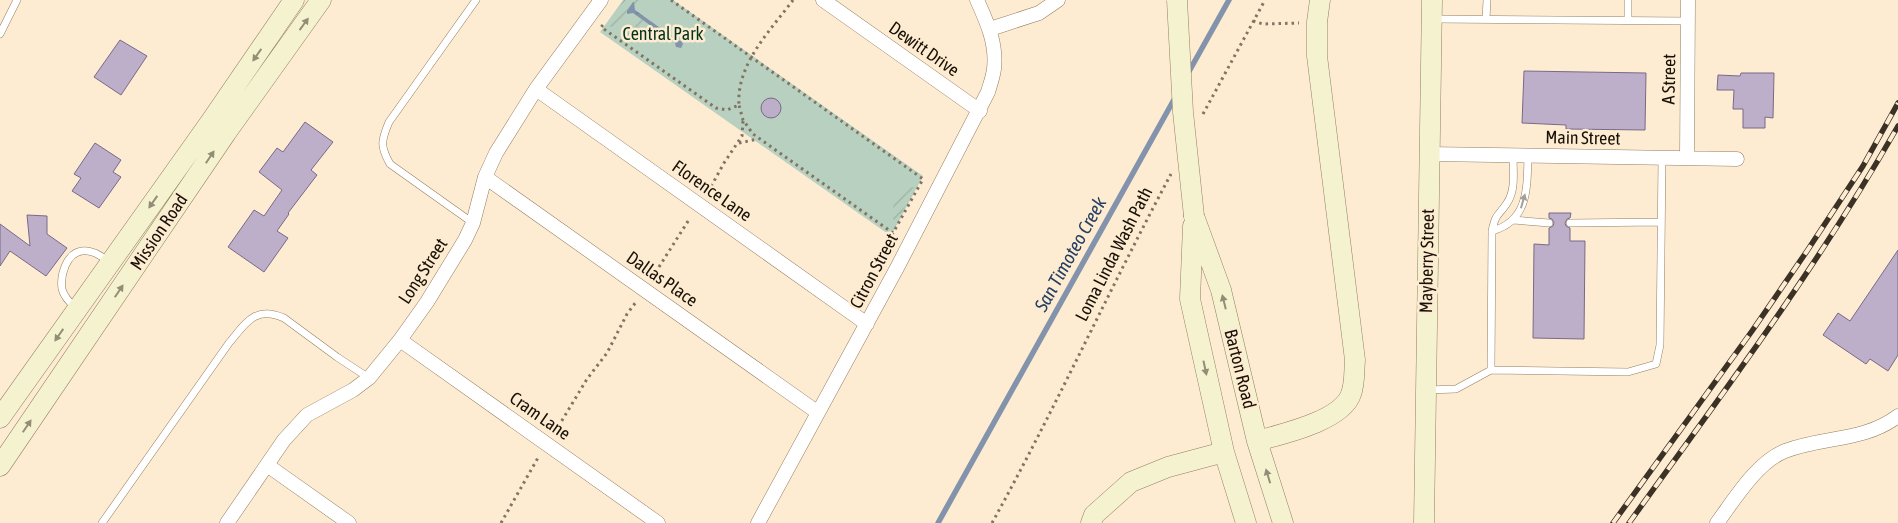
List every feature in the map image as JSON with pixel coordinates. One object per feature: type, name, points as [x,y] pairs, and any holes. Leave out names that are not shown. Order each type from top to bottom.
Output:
[{"type":"street","name":"Mission Road","points":[[0,418],[294,0]]},
{"type":"street","name":"Mission Road","points":[[0,466],[226,132],[322,0]]},
{"type":"street","name":"Dewitt Drive","points":[[823,0],[980,111]]},
{"type":"street","name":"Citron Street","points":[[758,523],[867,324],[980,111],[988,92],[994,69],[994,48],[990,29],[977,0]]},
{"type":"street","points":[[990,29],[1039,13],[1058,0]]},
{"type":"street","name":"Barton Road","points":[[1177,0],[1183,112],[1194,216],[1190,299],[1224,452],[1246,523]]},
{"type":"street","points":[[1257,441],[1330,416],[1343,407],[1351,395],[1354,382],[1355,360],[1317,56],[1317,22],[1320,0]]},
{"type":"street","name":"A Street","points":[[1687,158],[1688,0]]},
{"type":"street","name":"Long Street","points":[[227,523],[284,440],[307,415],[353,390],[369,378],[400,340],[427,302],[465,240],[473,223],[486,177],[496,153],[536,89],[598,1]]},
{"type":"street","name":"Mayberry Street","points":[[1424,523],[1432,9]]},
{"type":"street","name":"Florence Lane","points":[[536,89],[867,324]]},
{"type":"street","name":"Main Street","points":[[1429,154],[1737,159]]},
{"type":"street","name":"Dallas Place","points":[[486,177],[818,412]]},
{"type":"street","name":"Barton Road","points":[[1194,216],[1220,290],[1257,441],[1283,523]]},
{"type":"street","name":"Cram Lane","points":[[400,340],[658,523]]},
{"type":"street","points":[[1717,523],[1747,482],[1764,465],[1784,452],[1865,433],[1884,426],[1898,416]]},
{"type":"street","points":[[1091,523],[1094,515],[1131,482],[1168,467],[1224,452]]},
{"type":"street","points":[[267,465],[349,523]]},
{"type":"lane","points":[[0,34],[18,0]]},
{"type":"lane","points":[[473,223],[390,164],[383,152],[382,139],[389,122],[476,0]]},
{"type":"lane","points":[[1486,19],[1487,0]]},
{"type":"lane","points":[[1628,0],[1628,20]]},
{"type":"lane","points":[[1432,9],[1486,19],[1688,21]]},
{"type":"lane","points":[[1491,370],[1492,231],[1495,216],[1508,203],[1513,185],[1513,156]]},
{"type":"lane","points":[[1492,231],[1505,228],[1523,206],[1527,185],[1528,156]]},
{"type":"lane","points":[[1426,391],[1456,389],[1491,370],[1628,372],[1656,364],[1660,345],[1662,158]]},
{"type":"lane","points":[[1513,220],[1549,223]]},
{"type":"lane","points":[[1570,223],[1662,222]]},
{"type":"lane","points":[[77,310],[68,301],[62,290],[66,263],[73,254],[82,251],[93,252],[111,262]]},
{"type":"lane","points":[[102,523],[230,343],[248,322],[257,315],[264,312],[284,318],[336,357],[369,378]]},
{"type":"path","points":[[671,0],[923,179],[894,233],[759,139],[743,120]]},
{"type":"path","points":[[501,523],[521,485],[587,379],[607,353],[627,314],[700,205],[724,163],[739,143],[742,136],[743,120],[739,105],[742,80],[751,58],[793,0]]},
{"type":"path","points":[[1201,118],[1264,0]]},
{"type":"path","points":[[1253,21],[1263,24],[1317,22]]},
{"type":"path","points":[[601,27],[612,32],[719,110],[727,110],[739,105]]},
{"type":"path","points":[[739,143],[759,139]]},
{"type":"path","name":"Loma Linda Wash Path","points":[[992,523],[1029,455],[1135,241],[1172,171]]},
{"type":"green space","name":"Central Park","points":[[623,0],[673,0],[923,176],[891,236],[600,32]]},
{"type":"green space","points":[[624,0],[640,0],[628,20],[618,26],[606,26]]},
{"type":"green space","points":[[639,17],[644,21],[635,32],[622,38],[617,35],[631,27]]},
{"type":"green space","points":[[915,187],[895,226],[893,206],[895,200],[903,191]]},
{"type":"water","points":[[633,2],[635,10],[681,41],[683,44],[681,48],[676,47],[675,43],[633,13],[627,14]]},
{"type":"building","points":[[120,40],[147,56],[121,95],[94,77]]},
{"type":"building","points":[[1524,71],[1646,73],[1645,130],[1566,129],[1566,125],[1522,123]]},
{"type":"building","points":[[1741,73],[1774,73],[1773,118],[1765,117],[1765,128],[1743,128],[1743,109],[1733,109],[1734,90],[1717,90],[1718,75],[1740,76]]},
{"type":"building","points":[[771,98],[778,101],[781,108],[778,115],[771,118],[764,115],[761,108],[764,101]]},
{"type":"building","points":[[305,122],[333,142],[311,170],[317,175],[288,213],[277,231],[288,238],[264,272],[228,247],[254,210],[264,216],[282,190],[259,172],[277,148],[283,152]]},
{"type":"building","points":[[95,143],[121,160],[113,172],[121,177],[99,208],[72,191],[81,178],[74,174]]},
{"type":"building","points":[[1549,213],[1571,213],[1570,218],[1565,223],[1570,228],[1570,241],[1585,241],[1584,339],[1533,338],[1534,244],[1549,245],[1549,228],[1554,223],[1549,218]]},
{"type":"building","points":[[27,215],[47,216],[47,234],[67,248],[46,276],[10,251],[0,266],[0,224],[30,246]]},
{"type":"building","points":[[1898,250],[1898,355],[1888,371],[1870,359],[1866,364],[1823,335],[1838,313],[1850,321]]},
{"type":"waterway","name":"San Timoteo Creek","points":[[1187,75],[1229,0]]},
{"type":"waterway","name":"San Timoteo Creek","points":[[938,523],[1176,96]]},
{"type":"railway","points":[[1613,523],[1752,331],[1807,251],[1863,166],[1898,103]]},
{"type":"railway","points":[[1629,523],[1735,377],[1803,278],[1868,178],[1898,126]]}]
